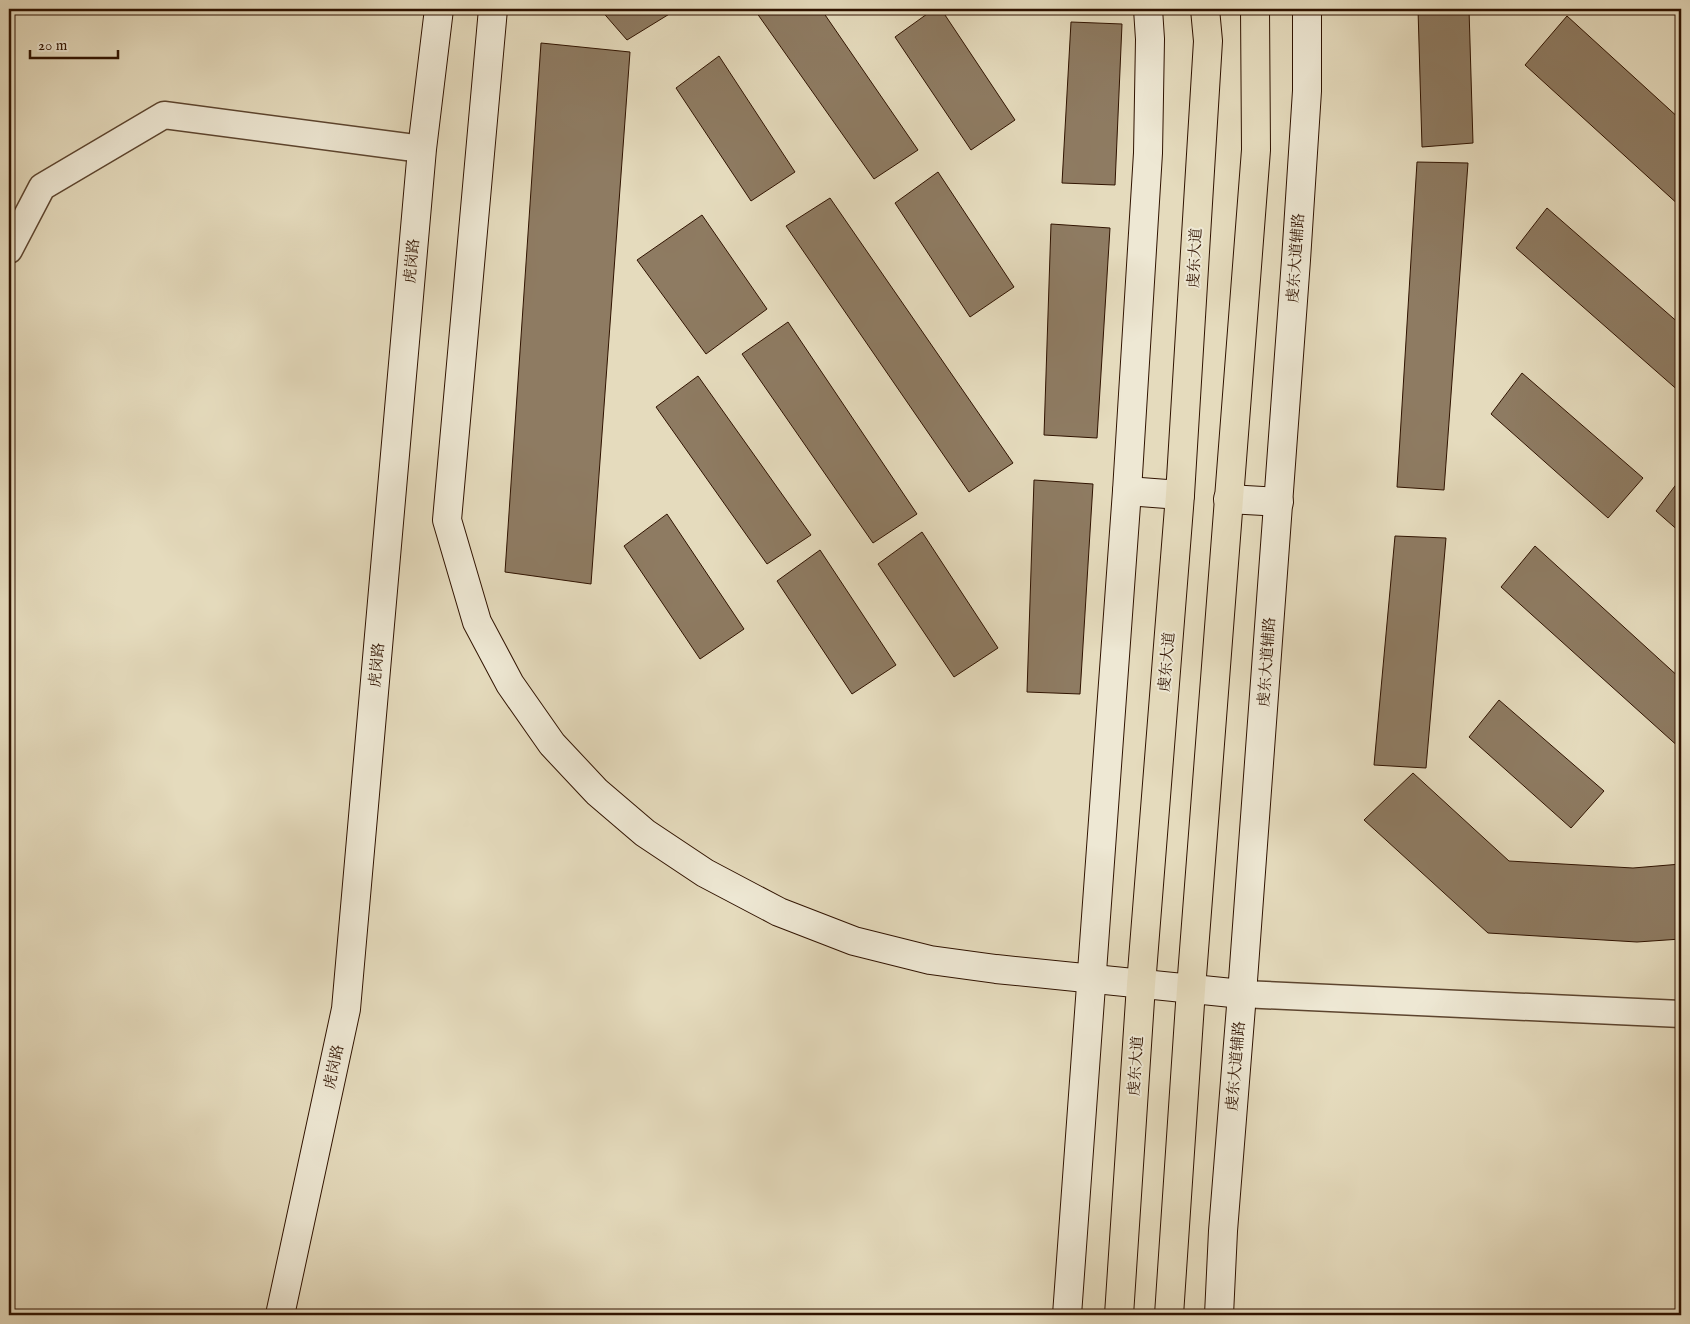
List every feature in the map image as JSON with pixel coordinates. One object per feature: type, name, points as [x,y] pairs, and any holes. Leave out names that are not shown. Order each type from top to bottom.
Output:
[{"type":"main road","name":"虔东大道","points":[[1119,1315],[1141,984],[1180,496],[1208,51],[1205,9]]},
{"type":"main road","points":[[1169,1315],[1228,499],[1256,150],[1255,9]]},
{"type":"street","name":"虎岗路","points":[[280,1315],[346,1009],[422,149],[439,9]]},
{"type":"street","points":[[494,9],[447,520],[477,622],[510,684],[552,744],[597,792],[645,833],[705,873],[779,912],[854,941],[930,960],[1242,994],[1681,1014]]},
{"type":"street","points":[[1067,1315],[1127,491],[1148,153],[1150,39],[1148,9]]},
{"type":"street","name":"虔东大道辅路","points":[[1219,1315],[1223,1230],[1279,502],[1307,91],[1307,9]]},
{"type":"street","points":[[9,250],[42,187],[164,115],[422,149]]},
{"type":"street","points":[[1127,491],[1180,496]]},
{"type":"street","points":[[1228,499],[1279,502]]},
{"type":"building","points":[[600,9],[675,9],[627,40]]},
{"type":"building","points":[[754,9],[821,9],[918,150],[874,179]]},
{"type":"building","points":[[934,9],[941,9],[1015,120],[971,150],[895,37]]},
{"type":"building","points":[[1418,9],[1469,9],[1473,143],[1422,147]]},
{"type":"building","points":[[1567,16],[1681,120],[1681,207],[1525,65]]},
{"type":"building","points":[[1071,22],[1122,24],[1115,185],[1062,183]]},
{"type":"building","points":[[541,43],[630,52],[591,584],[505,572]]},
{"type":"building","points":[[719,56],[795,172],[751,201],[676,88]]},
{"type":"building","points":[[1417,162],[1468,163],[1444,490],[1397,487]]},
{"type":"building","points":[[938,172],[1014,287],[970,317],[895,203]]},
{"type":"building","points":[[830,198],[1013,463],[969,492],[786,226]]},
{"type":"building","points":[[1547,208],[1681,325],[1681,393],[1516,248]]},
{"type":"building","points":[[702,215],[767,309],[706,354],[637,260]]},
{"type":"building","points":[[1051,224],[1110,228],[1097,438],[1044,435]]},
{"type":"building","points":[[788,322],[917,514],[873,543],[742,354]]},
{"type":"building","points":[[1522,373],[1643,478],[1608,518],[1491,414]]},
{"type":"building","points":[[698,376],[811,535],[767,564],[656,407]]},
{"type":"building","points":[[1681,478],[1681,533],[1656,511]]},
{"type":"building","points":[[1034,480],[1093,484],[1080,694],[1027,692]]},
{"type":"building","points":[[667,514],[744,629],[700,659],[624,546]]},
{"type":"building","points":[[922,532],[998,648],[954,677],[878,564]]},
{"type":"building","points":[[1395,536],[1446,538],[1426,768],[1374,765]]},
{"type":"building","points":[[1535,546],[1681,679],[1681,749],[1501,587]]},
{"type":"building","points":[[820,550],[896,665],[852,694],[777,581]]},
{"type":"building","points":[[1499,700],[1604,791],[1571,828],[1469,737]]},
{"type":"building","points":[[1413,773],[1509,861],[1633,868],[1681,864],[1681,939],[1637,942],[1488,933],[1364,820]]}]
